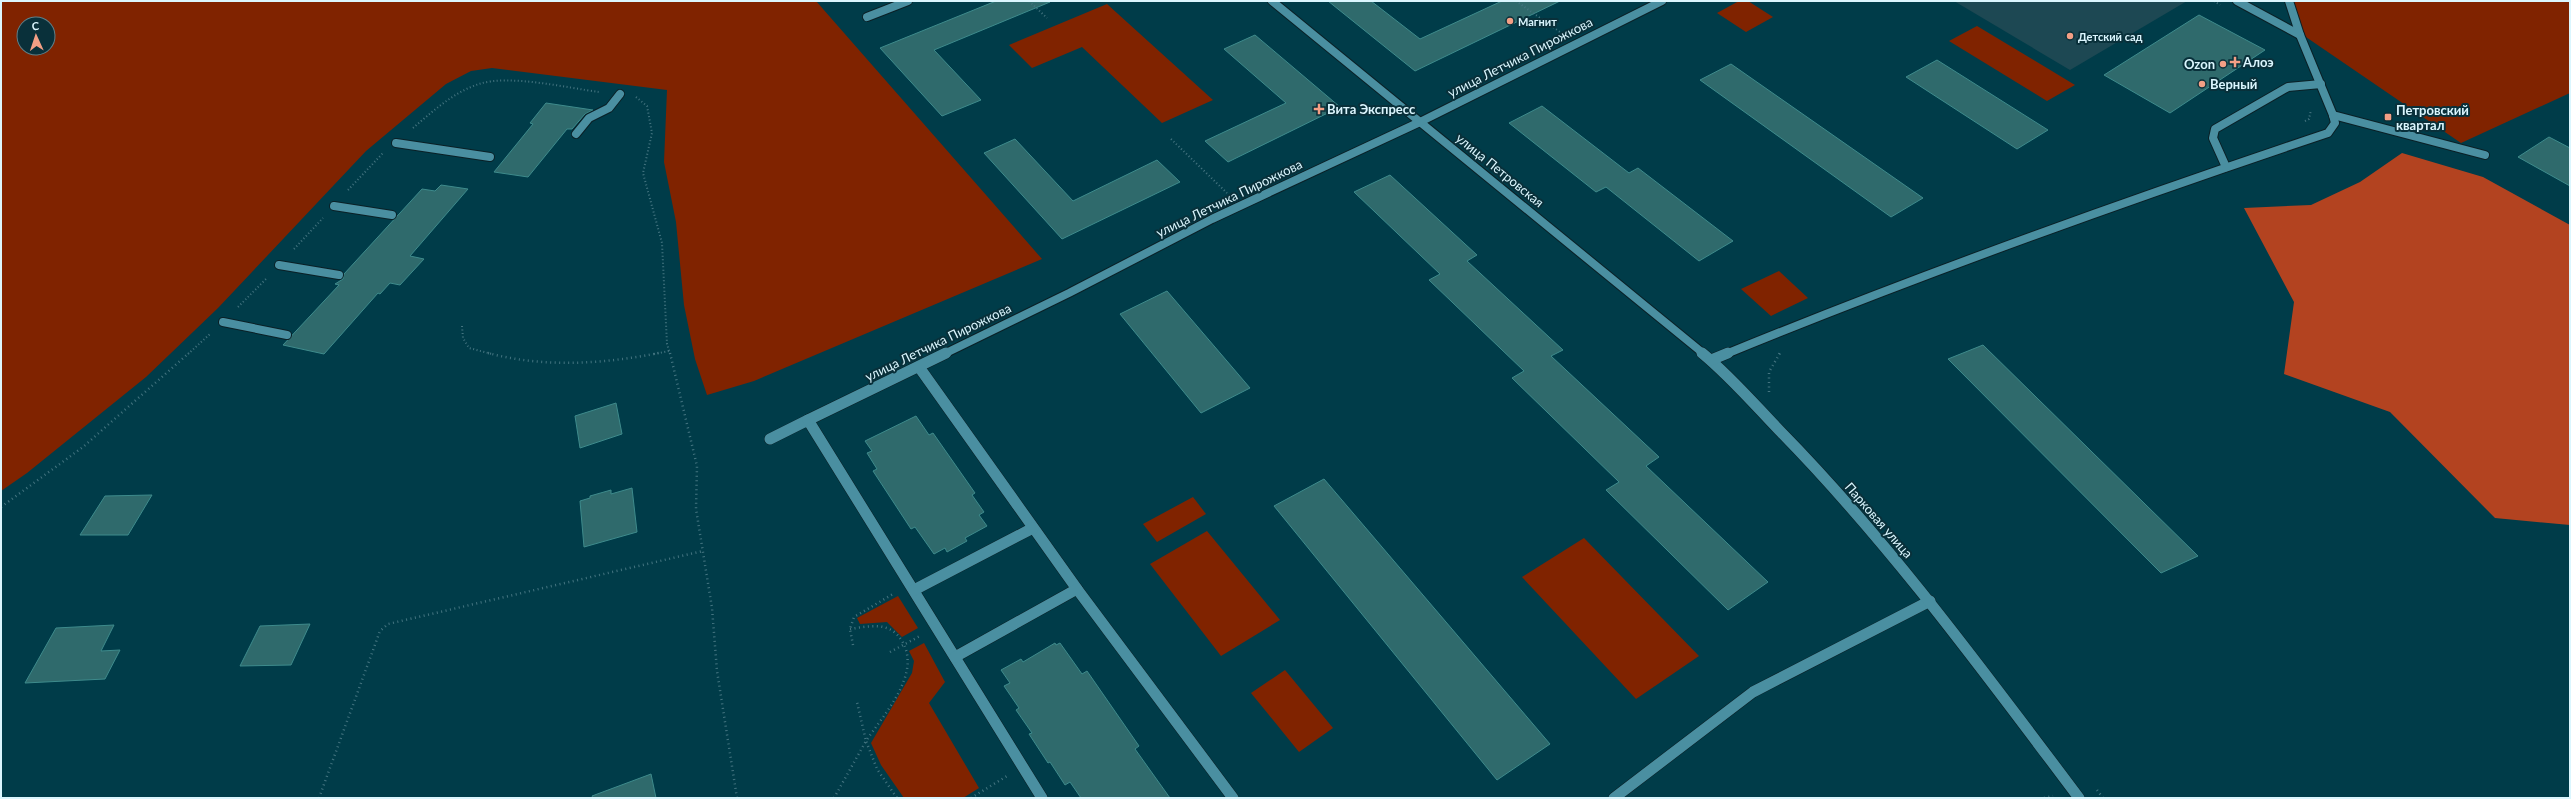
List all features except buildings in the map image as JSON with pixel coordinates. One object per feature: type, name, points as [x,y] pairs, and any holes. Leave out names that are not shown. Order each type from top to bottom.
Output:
[{"type":"street","points":[[867,17],[908,1]]},
{"type":"street","name":"улица Петровская","points":[[1272,1],[1711,360]]},
{"type":"street","name":"улица Летчика Пирожкова","points":[[770,439],[919,367],[1240,206],[1420,122],[1662,1]]},
{"type":"street","points":[[2237,1],[2300,35]]},
{"type":"street","points":[[1711,360],[1867,297],[2226,167],[2328,133],[2335,123],[2333,115],[2300,35],[2289,1]]},
{"type":"street","points":[[2226,167],[2213,138],[2215,129],[2288,87],[2321,84]]},
{"type":"street","points":[[576,134],[589,118],[609,108],[620,94]]},
{"type":"street","points":[[2333,115],[2485,155]]},
{"type":"street","points":[[396,142],[490,156]]},
{"type":"street","points":[[334,206],[392,215]]},
{"type":"street","points":[[279,265],[339,275]]},
{"type":"street","points":[[223,322],[287,335]]},
{"type":"street","name":"Парковая улица","points":[[1711,360],[1806,457],[1930,601],[2079,798]]},
{"type":"street","points":[[919,367],[1077,590],[1233,798]]},
{"type":"street","points":[[808,420],[913,587],[936,627],[1042,798]]},
{"type":"street","points":[[913,587],[1033,528]]},
{"type":"street","points":[[955,657],[1077,590]]},
{"type":"street","points":[[1614,798],[1753,692],[1930,601]]},
{"type":"path","points":[[1029,1],[1047,18]]},
{"type":"path","points":[[1516,1],[1576,44]]},
{"type":"path","points":[[2214,1],[2226,8]]},
{"type":"path","points":[[1,508],[49,474],[113,421],[223,322],[279,265],[358,178],[396,142],[437,109],[465,91],[483,83],[512,82],[634,96],[647,106],[652,133],[643,173],[662,243],[666,344],[680,389],[697,466],[696,509],[712,608],[716,671],[737,798]]},
{"type":"path","points":[[2303,122],[2309,119],[2313,105]]},
{"type":"path","points":[[1171,139],[1240,206]]},
{"type":"path","points":[[462,326],[464,338],[470,348],[518,359],[599,363],[669,351]]},
{"type":"path","points":[[1769,395],[1769,372],[1782,348]]},
{"type":"path","points":[[319,798],[380,631],[388,624],[702,551]]},
{"type":"path","points":[[853,645],[850,629],[852,621],[858,615],[913,587]]},
{"type":"path","points":[[834,798],[866,741],[907,674],[909,662],[904,645],[894,631],[885,626],[861,626],[850,629]]},
{"type":"path","points":[[890,652],[936,627]]},
{"type":"path","points":[[856,702],[866,741],[877,769],[897,798]]},
{"type":"path","points":[[971,798],[1022,766]]},
{"type":"path","points":[[2094,786],[2103,798]]},
{"type":"shaded area","points":[[1,1],[816,1],[1042,259],[754,381],[707,395],[695,359],[684,305],[676,222],[664,162],[667,90],[492,68],[471,71],[446,84],[366,151],[218,308],[146,377],[27,473],[1,491]]},
{"type":"shaded area","points":[[1739,1],[1748,1],[1773,17],[1746,32],[1717,13]]},
{"type":"shaded area","name":"Детский сад","points":[[1954,1],[2187,1],[2070,70]]},
{"type":"shaded area","points":[[2292,1],[2570,1],[2570,93],[2461,143],[2303,35]]},
{"type":"shaded area","points":[[1107,4],[1213,100],[1162,123],[1082,47],[1032,68],[1009,45]]},
{"type":"shaded area","points":[[1977,26],[2075,85],[2047,101],[1949,41]]},
{"type":"shaded area","points":[[2402,153],[2483,177],[2570,225],[2570,525],[2495,518],[2390,412],[2284,374],[2294,302],[2244,208],[2311,205],[2360,182]]},
{"type":"shaded area","points":[[1779,271],[1808,298],[1771,316],[1741,289]]},
{"type":"shaded area","points":[[1193,497],[1206,514],[1157,542],[1143,524]]},
{"type":"shaded area","points":[[1207,531],[1280,620],[1221,656],[1150,564]]},
{"type":"shaded area","points":[[1584,538],[1699,656],[1636,699],[1522,577]]},
{"type":"shaded area","points":[[898,596],[918,628],[902,637],[887,622],[860,624],[857,618]]},
{"type":"shaded area","points":[[924,643],[945,682],[929,703],[979,788],[963,798],[904,798],[881,765],[871,743],[912,673],[914,661],[909,651]]},
{"type":"shaded area","points":[[1285,670],[1333,728],[1299,752],[1251,693]]},
{"type":"place","name":"Магнит","points":[[1510,21]]},
{"type":"place","name":"Детский сад","points":[[2070,36]]},
{"type":"place","name":"Алоэ","points":[[2235,62]]},
{"type":"place","name":"Ozon","points":[[2223,64]]},
{"type":"place","name":"Верный","points":[[2202,84]]},
{"type":"place","name":"Вита Экспресс","points":[[1319,109]]},
{"type":"place","name":"Петровский квартал","points":[[2388,117]]}]
